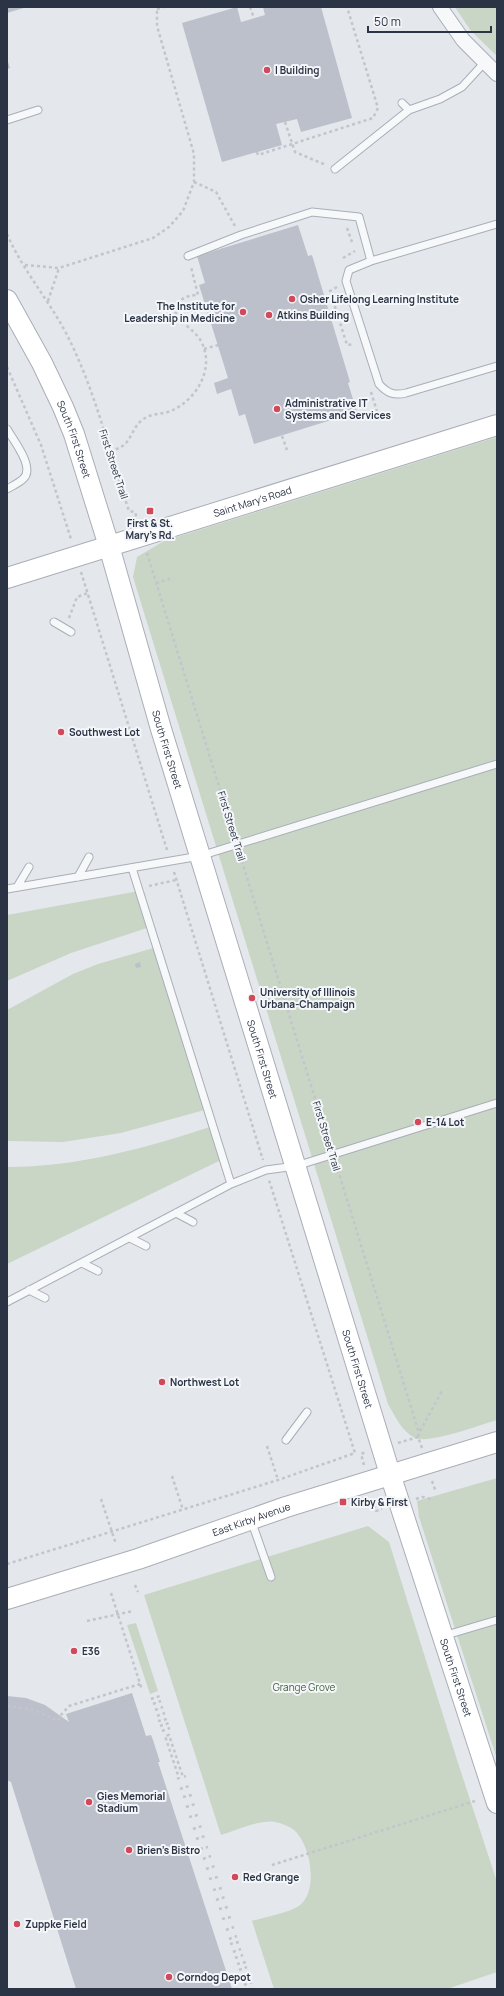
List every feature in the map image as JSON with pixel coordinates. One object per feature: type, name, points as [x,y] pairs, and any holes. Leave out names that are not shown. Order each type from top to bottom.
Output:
[{"type":"street","points":[[440,7],[463,40],[497,74]]},
{"type":"street","name":"South First Street","points":[[7,300],[19,319],[63,406],[109,546],[200,856],[390,1474],[497,1802]]},
{"type":"street","name":"Saint Mary's Road","points":[[7,578],[497,425]]},
{"type":"street","name":"East Kirby Avenue","points":[[7,1599],[138,1559],[251,1519],[390,1474],[497,1442]]},
{"type":"lane","points":[[335,169],[409,110],[440,99],[462,87],[485,62]]},
{"type":"lane","points":[[402,103],[409,110]]},
{"type":"lane","points":[[7,120],[38,110]]},
{"type":"lane","points":[[188,256],[240,235],[312,212],[359,218],[371,261]]},
{"type":"lane","points":[[497,224],[371,261],[349,270],[346,281],[379,384],[385,391],[396,395],[497,366]]},
{"type":"lane","points":[[7,429],[26,461],[28,472],[24,479],[7,489]]},
{"type":"lane","points":[[54,622],[71,632]]},
{"type":"lane","points":[[7,889],[200,856],[497,764]]},
{"type":"lane","points":[[78,877],[89,857]]},
{"type":"lane","points":[[17,888],[29,867]]},
{"type":"lane","points":[[132,868],[231,1184]]},
{"type":"lane","points":[[7,1302],[231,1184],[266,1170],[296,1166],[497,1103]]},
{"type":"lane","points":[[176,1213],[193,1222]]},
{"type":"lane","points":[[130,1238],[146,1246]]},
{"type":"lane","points":[[82,1263],[98,1271]]},
{"type":"lane","points":[[29,1290],[45,1298]]},
{"type":"lane","points":[[286,1440],[307,1412]]},
{"type":"lane","points":[[251,1519],[271,1577]]},
{"type":"lane","points":[[443,1636],[497,1620]]},
{"type":"path","points":[[25,265],[59,268],[153,238],[169,227],[183,211],[194,182],[194,154],[157,26],[157,8],[164,7]]},
{"type":"path","points":[[250,7],[254,18]]},
{"type":"path","points":[[257,152],[258,155],[373,118],[378,108],[347,7]]},
{"type":"path","points":[[285,122],[295,152],[335,169]]},
{"type":"path","points":[[194,182],[216,192],[240,235]]},
{"type":"path","name":"First Street Trail","points":[[7,234],[13,249],[48,301],[81,365],[129,511],[135,512],[419,1435],[443,1389]]},
{"type":"path","points":[[110,451],[121,447],[126,443],[138,423],[147,417],[173,410],[195,392],[202,382],[206,368],[207,356],[201,341],[177,316],[174,309],[178,301],[191,295],[198,295],[188,256]]},
{"type":"path","points":[[48,301],[59,268]]},
{"type":"path","points":[[204,349],[218,345]]},
{"type":"path","points":[[7,367],[41,444],[69,529]]},
{"type":"path","points":[[379,384],[370,393],[379,418]]},
{"type":"path","points":[[282,436],[287,450]]},
{"type":"path","points":[[83,578],[355,1453]]},
{"type":"path","points":[[156,583],[170,579]]},
{"type":"path","points":[[62,627],[71,614],[77,597],[88,593]]},
{"type":"path","points":[[138,888],[176,880]]},
{"type":"path","points":[[267,1446],[278,1480]]},
{"type":"path","points":[[7,1564],[278,1480],[355,1453],[361,1454]]},
{"type":"path","points":[[172,1476],[182,1510]]},
{"type":"path","points":[[434,1486],[436,1492]]},
{"type":"path","points":[[422,1497],[431,1499]]},
{"type":"path","points":[[101,1499],[116,1544]]},
{"type":"path","points":[[135,1585],[138,1592]]},
{"type":"path","points":[[111,1593],[142,1690]]},
{"type":"path","points":[[87,1621],[133,1611]]},
{"type":"path","points":[[7,1706],[34,1710],[58,1721],[69,1706],[140,1684]]},
{"type":"path","points":[[151,1699],[160,1696]]},
{"type":"path","points":[[153,1704],[162,1701]]},
{"type":"path","points":[[155,1710],[163,1707]]},
{"type":"path","points":[[157,1716],[165,1713]]},
{"type":"path","points":[[158,1721],[167,1719]]},
{"type":"path","points":[[160,1726],[169,1723]]},
{"type":"path","points":[[162,1731],[170,1728]]},
{"type":"path","points":[[177,1779],[179,1778],[165,1736],[169,1735],[183,1777],[186,1776]]},
{"type":"path","points":[[180,1789],[189,1786]]},
{"type":"path","points":[[183,1797],[192,1795]]},
{"type":"path","points":[[272,1865],[475,1801]]},
{"type":"path","points":[[186,1806],[195,1804]]},
{"type":"path","points":[[190,1818],[198,1815]]},
{"type":"path","points":[[193,1829],[202,1826]]},
{"type":"path","points":[[196,1839],[205,1836]]},
{"type":"path","points":[[200,1849],[208,1846]]},
{"type":"path","points":[[203,1859],[212,1856]]},
{"type":"path","points":[[206,1869],[215,1866]]},
{"type":"path","points":[[210,1879],[218,1877]]},
{"type":"path","points":[[213,1890],[222,1888]]},
{"type":"path","points":[[216,1900],[225,1897]]},
{"type":"path","points":[[219,1909],[228,1907]]},
{"type":"path","points":[[222,1919],[231,1917]]},
{"type":"path","points":[[226,1930],[234,1927]]},
{"type":"path","points":[[229,1939],[237,1936]]},
{"type":"path","points":[[230,1944],[239,1942]]},
{"type":"path","points":[[233,1952],[241,1949]]},
{"type":"path","points":[[235,1958],[243,1955]]},
{"type":"path","points":[[237,1964],[246,1962]]},
{"type":"path","points":[[239,1970],[247,1967]]},
{"type":"path","points":[[241,1976],[250,1974]]},
{"type":"path","points":[[244,1985],[252,1982]]},
{"type":"green space","points":[[455,7],[497,7],[497,56],[471,31]]},
{"type":"green space","points":[[497,437],[497,1420],[443,1436],[422,1439],[415,1438],[406,1432],[388,1404],[133,577],[137,557],[164,541]]},
{"type":"green space","points":[[139,891],[150,927],[71,953],[7,981],[7,915]]},
{"type":"green space","points":[[157,947],[208,1109],[121,1133],[63,1142],[7,1141],[7,1010],[73,974],[98,964]]},
{"type":"green space","points":[[213,1126],[223,1159],[7,1264],[7,1167],[60,1164],[112,1155],[163,1142]]},
{"type":"green space","points":[[497,1478],[497,1759],[419,1517],[417,1501]]},
{"type":"green space","name":"Grange Grove","points":[[368,1526],[389,1542],[497,1882],[497,1972],[447,1989],[274,1989],[252,1921],[283,1913],[299,1906],[305,1899],[309,1890],[311,1879],[305,1846],[294,1830],[277,1822],[263,1822],[221,1835],[144,1595]]},
{"type":"green space","points":[[136,1623],[158,1691],[150,1694],[127,1625]]},
{"type":"building","points":[[7,7],[27,7],[7,13]]},
{"type":"building","name":"I Building","points":[[237,7],[241,22],[265,15],[263,7],[321,7],[352,118],[301,132],[297,119],[276,124],[282,145],[222,162],[182,23]]},
{"type":"building","points":[[7,59],[10,68],[7,69]]},
{"type":"building","name":"Atkins Building","points":[[298,225],[308,256],[312,255],[350,382],[348,383],[357,412],[254,444],[245,414],[239,416],[231,389],[217,394],[214,383],[228,378],[199,285],[205,283],[197,256]]},
{"type":"building","points":[[140,962],[141,967],[136,968],[135,964]]},
{"type":"building","name":"Gies Memorial Stadium","points":[[132,1693],[146,1736],[151,1735],[153,1740],[160,1762],[158,1762],[232,1989],[76,1989],[11,1782],[7,1780],[7,1696],[26,1698],[45,1705],[69,1722],[66,1714]]},
{"type":"place","name":"I Building","points":[[267,70]]},
{"type":"place","name":"Osher Lifelong Learning Institute","points":[[292,299]]},
{"type":"place","name":"The Institute for Leadership in Medicine","points":[[243,312]]},
{"type":"place","name":"Atkins Building","points":[[269,315]]},
{"type":"place","name":"Administrative IT Systems and Services","points":[[277,409]]},
{"type":"place","name":"First & St. Mary's Rd.","points":[[150,511]]},
{"type":"place","name":"Southwest Lot","points":[[61,732]]},
{"type":"place","name":"University of Illinois Urbana-Champaign","points":[[252,998]]},
{"type":"place","name":"E-14 Lot","points":[[418,1122]]},
{"type":"place","name":"Northwest Lot","points":[[162,1382]]},
{"type":"place","name":"Kirby & First","points":[[343,1502]]},
{"type":"place","name":"E36","points":[[74,1651]]},
{"type":"place","name":"Gies Memorial Stadium","points":[[89,1802]]},
{"type":"place","name":"Brien’s Bistro","points":[[129,1850]]},
{"type":"place","name":"Red Grange","points":[[235,1877]]},
{"type":"place","name":"Zuppke Field","points":[[17,1924]]},
{"type":"place","name":"Corndog Depot","points":[[169,1977]]}]
